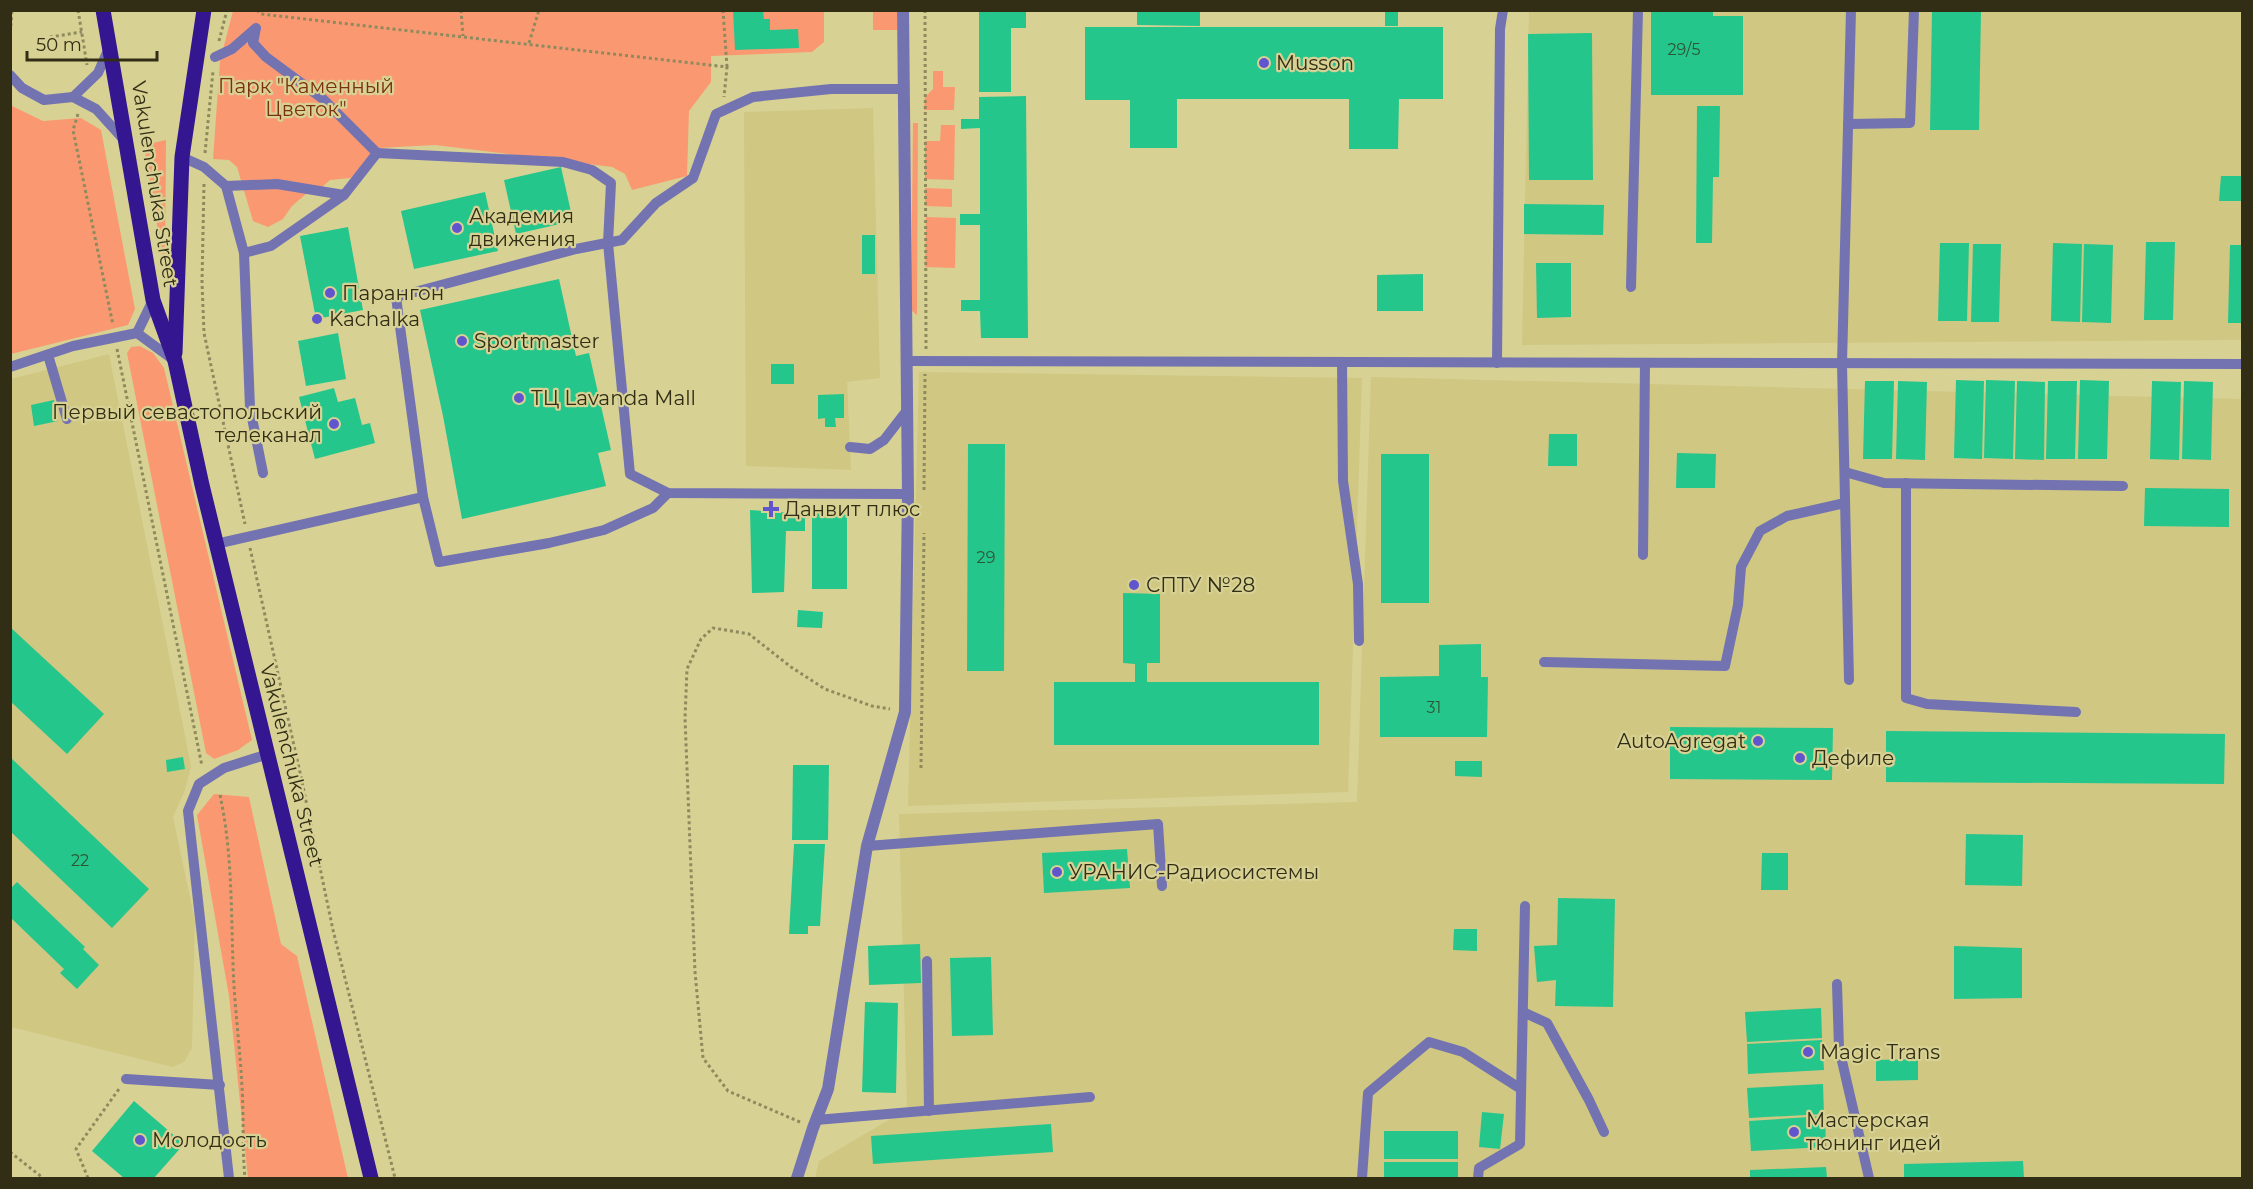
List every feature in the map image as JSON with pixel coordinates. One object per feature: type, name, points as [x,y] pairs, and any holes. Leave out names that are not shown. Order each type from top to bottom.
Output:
[{"type":"main road","name":"Vakulenchuka Street","points":[[103,10],[111,45],[153,300],[175,362],[216,544],[371,1179]]},
{"type":"main road","name":"Vakulenchuka Street","points":[[175,362],[182,157],[204,10]]},
{"type":"street","points":[[797,1179],[814,1124],[828,1089],[836,1051],[867,846],[905,712],[908,361],[903,10]]},
{"type":"lane","points":[[1497,363],[1500,29],[1503,10]]},
{"type":"lane","points":[[1631,287],[1638,10]]},
{"type":"lane","points":[[1849,680],[1842,364],[1851,10]]},
{"type":"lane","points":[[1848,124],[1910,123],[1914,10]]},
{"type":"lane","points":[[215,57],[232,49],[256,28],[253,43],[266,57],[323,99],[378,153],[563,162],[592,170],[611,183],[609,243],[630,474],[668,493],[908,494]]},
{"type":"lane","points":[[78,99],[98,73],[111,45]]},
{"type":"lane","points":[[10,75],[22,88],[44,100],[78,99],[96,109],[127,145]]},
{"type":"lane","points":[[668,493],[653,508],[604,530],[549,543],[439,562],[423,497],[396,297],[576,249],[622,240],[656,203],[693,178],[716,114],[753,98],[831,89],[903,89]]},
{"type":"lane","points":[[244,253],[271,246],[344,195],[378,153]]},
{"type":"lane","points":[[182,157],[204,167],[226,186],[244,253],[249,408],[263,473]]},
{"type":"lane","points":[[226,186],[277,184],[344,195]]},
{"type":"lane","points":[[137,333],[153,300]]},
{"type":"lane","points":[[10,367],[74,346],[137,333]]},
{"type":"lane","points":[[137,333],[175,362]]},
{"type":"lane","points":[[48,355],[67,419]]},
{"type":"lane","points":[[908,361],[2242,364]]},
{"type":"lane","points":[[1342,362],[1342,481],[1358,584],[1359,641]]},
{"type":"lane","points":[[1643,555],[1645,363]]},
{"type":"lane","points":[[850,447],[870,449],[884,440],[908,409]]},
{"type":"lane","points":[[1845,472],[1884,483],[2123,486]]},
{"type":"lane","points":[[1906,483],[1906,698],[1927,704],[2076,712]]},
{"type":"lane","points":[[216,544],[423,497]]},
{"type":"lane","points":[[1544,662],[1725,666],[1738,605],[1741,567],[1760,531],[1787,516],[1845,503]]},
{"type":"lane","points":[[229,1179],[188,811],[199,784],[224,768],[268,754]]},
{"type":"lane","points":[[867,846],[1158,824],[1162,886]]},
{"type":"lane","points":[[1478,1179],[1479,1168],[1520,1144],[1525,906]]},
{"type":"lane","points":[[927,961],[929,1111]]},
{"type":"lane","points":[[1837,984],[1839,1048],[1869,1179]]},
{"type":"lane","points":[[1523,1012],[1547,1023],[1604,1132]]},
{"type":"lane","points":[[1362,1179],[1368,1093],[1430,1042],[1463,1052],[1521,1089]]},
{"type":"lane","points":[[126,1079],[220,1085]]},
{"type":"lane","points":[[814,1124],[1090,1097]]},
{"type":"path","points":[[10,38],[12,10]]},
{"type":"path","points":[[78,10],[90,81]]},
{"type":"path","points":[[227,10],[215,57],[207,115],[202,282],[204,333],[333,930],[395,1179]]},
{"type":"path","points":[[257,10],[261,14],[727,67]]},
{"type":"path","points":[[461,10],[463,36]]},
{"type":"path","points":[[529,44],[539,10]]},
{"type":"path","points":[[723,10],[727,67],[724,99]]},
{"type":"path","points":[[924,493],[925,10]]},
{"type":"path","points":[[44,38],[82,32]]},
{"type":"path","points":[[78,99],[73,130],[205,780]]},
{"type":"path","points":[[921,768],[924,529]]},
{"type":"path","points":[[814,1124],[728,1091],[703,1058],[695,972],[688,816],[685,718],[687,669],[701,639],[713,628],[749,634],[791,667],[825,689],[872,706],[905,712]]},
{"type":"path","points":[[220,795],[228,831],[232,887],[233,966],[242,1081],[242,1143],[245,1179]]},
{"type":"path","points":[[88,1179],[76,1149],[126,1079]]},
{"type":"path","points":[[10,1152],[43,1179]]},
{"type":"shaded area","points":[[1529,11],[2242,11],[2242,340],[1522,345]]},
{"type":"shaded area","points":[[873,108],[880,378],[847,382],[851,470],[746,466],[744,112]]},
{"type":"shaded area","points":[[109,354],[191,766],[185,790],[173,817],[195,921],[192,1048],[184,1062],[172,1067],[11,1027],[11,379]]},
{"type":"shaded area","name":"СПТУ №28","points":[[919,372],[1362,378],[1348,792],[908,806]]},
{"type":"shaded area","points":[[1371,377],[2242,399],[2242,1178],[815,1178],[819,1161],[907,1109],[899,814],[1357,802]]},
{"type":"green space","name":"Парк \"Каменный Цветок\"","points":[[233,11],[824,11],[824,42],[812,52],[711,56],[711,82],[689,111],[687,176],[632,190],[625,174],[612,167],[435,145],[379,148],[351,178],[330,180],[320,189],[306,194],[292,206],[283,219],[268,227],[253,221],[237,167],[229,160],[213,159],[220,61]]},
{"type":"green space","points":[[873,11],[897,11],[897,30],[873,30]]},
{"type":"green space","points":[[933,71],[943,71],[943,87],[955,87],[954,110],[924,110],[925,97],[933,89]]},
{"type":"green space","points":[[10,105],[43,121],[81,118],[101,130],[135,309],[128,325],[11,354]]},
{"type":"green space","points":[[913,123],[918,123],[917,315],[911,310]]},
{"type":"green space","points":[[941,125],[955,125],[954,180],[925,179],[925,141],[940,141]]},
{"type":"green space","points":[[166,140],[165,274],[144,145]]},
{"type":"green space","points":[[925,188],[952,189],[952,207],[925,206]]},
{"type":"green space","points":[[926,217],[956,218],[955,268],[925,267]]},
{"type":"green space","points":[[140,346],[153,353],[164,368],[252,740],[238,750],[214,759],[206,753],[127,353],[131,347]]},
{"type":"green space","points":[[214,794],[249,797],[281,944],[297,956],[348,1178],[248,1178],[229,996],[197,815]]},
{"type":"building","points":[[733,10],[763,10],[764,19],[770,19],[770,30],[798,29],[799,48],[735,50]]},
{"type":"building","points":[[979,10],[1026,10],[1026,28],[1011,28],[1011,92],[979,92]]},
{"type":"building","points":[[1137,10],[1200,10],[1200,26],[1137,25]]},
{"type":"building","points":[[1385,10],[1398,10],[1398,26],[1385,26]]},
{"type":"building","points":[[1651,10],[1713,10],[1713,16],[1743,16],[1743,95],[1651,95]]},
{"type":"building","points":[[1932,10],[1981,10],[1979,130],[1930,130]]},
{"type":"building","name":"Musson","points":[[1085,27],[1443,27],[1443,99],[1399,99],[1398,149],[1349,149],[1349,99],[1177,99],[1177,148],[1130,148],[1130,100],[1085,100]]},
{"type":"building","points":[[1592,33],[1593,180],[1529,180],[1528,34]]},
{"type":"building","points":[[1026,96],[1028,338],[981,338],[980,311],[961,311],[961,300],[980,300],[980,225],[960,225],[960,214],[980,214],[980,128],[961,129],[961,119],[979,119],[979,97]]},
{"type":"building","points":[[1697,106],[1720,106],[1719,177],[1713,177],[1712,243],[1696,243]]},
{"type":"building","points":[[561,167],[573,221],[516,234],[504,180]]},
{"type":"building","points":[[2221,176],[2242,176],[2242,201],[2219,201]]},
{"type":"building","points":[[485,192],[498,251],[414,269],[401,211]]},
{"type":"building","points":[[1524,204],[1604,205],[1603,235],[1524,234]]},
{"type":"building","points":[[348,227],[363,310],[316,319],[300,236]]},
{"type":"building","points":[[862,235],[875,235],[875,274],[862,274]]},
{"type":"building","points":[[2146,242],[2175,242],[2173,320],[2144,320]]},
{"type":"building","points":[[1940,243],[1969,243],[1967,321],[1938,321]]},
{"type":"building","points":[[2053,243],[2082,244],[2080,322],[2051,321]]},
{"type":"building","points":[[1973,244],[2001,244],[1999,322],[1971,322]]},
{"type":"building","points":[[2084,244],[2113,245],[2111,323],[2082,322]]},
{"type":"building","points":[[2230,245],[2242,245],[2242,323],[2228,323]]},
{"type":"building","points":[[1536,263],[1571,263],[1571,317],[1537,318]]},
{"type":"building","points":[[1423,274],[1423,311],[1377,311],[1377,275]]},
{"type":"building","name":"ТЦ Lavanda Mall","points":[[559,279],[576,356],[589,353],[611,450],[598,453],[606,486],[462,519],[420,310]]},
{"type":"building","points":[[338,333],[346,379],[306,386],[298,341]]},
{"type":"building","points":[[771,364],[794,364],[794,384],[771,384]]},
{"type":"building","points":[[1956,380],[1984,381],[1982,459],[1954,458]]},
{"type":"building","points":[[1986,380],[2015,381],[2013,459],[1984,458]]},
{"type":"building","points":[[2080,380],[2109,381],[2107,459],[2078,459]]},
{"type":"building","points":[[1865,381],[1894,381],[1892,459],[1863,459]]},
{"type":"building","points":[[1898,381],[1927,382],[1925,460],[1896,459]]},
{"type":"building","points":[[2017,381],[2045,382],[2044,460],[2015,459]]},
{"type":"building","points":[[2048,381],[2077,381],[2075,459],[2046,459]]},
{"type":"building","points":[[2152,381],[2181,382],[2179,460],[2150,459]]},
{"type":"building","points":[[2184,381],[2213,382],[2211,460],[2182,459]]},
{"type":"building","name":"Первый севастопольский телеканал","points":[[334,388],[338,402],[355,398],[362,425],[370,423],[375,443],[315,459],[299,397]]},
{"type":"building","points":[[844,394],[844,418],[835,418],[836,427],[825,427],[825,418],[818,419],[818,395]]},
{"type":"building","points":[[54,400],[58,421],[34,426],[31,405]]},
{"type":"building","points":[[1549,434],[1577,434],[1577,466],[1548,466]]},
{"type":"building","points":[[968,444],[1005,444],[1004,671],[967,671]]},
{"type":"building","points":[[1677,453],[1716,454],[1715,488],[1676,488]]},
{"type":"building","points":[[1381,454],[1429,454],[1429,603],[1381,603]]},
{"type":"building","points":[[2145,488],[2229,489],[2229,527],[2144,526]]},
{"type":"building","points":[[750,510],[805,514],[805,531],[786,531],[784,592],[752,593]]},
{"type":"building","points":[[812,512],[847,512],[847,589],[812,589]]},
{"type":"building","points":[[1123,593],[1160,594],[1160,663],[1147,663],[1147,682],[1319,682],[1319,745],[1054,745],[1054,682],[1135,682],[1135,664],[1123,663]]},
{"type":"building","points":[[798,610],[823,612],[822,628],[797,627]]},
{"type":"building","points":[[10,627],[104,714],[67,754],[10,701]]},
{"type":"building","points":[[1481,644],[1481,677],[1488,677],[1487,737],[1380,737],[1380,677],[1439,676],[1439,645]]},
{"type":"building","points":[[1670,727],[1833,728],[1832,780],[1670,779]]},
{"type":"building","points":[[1886,731],[2225,734],[2224,784],[1886,782]]},
{"type":"building","points":[[10,757],[149,889],[112,928],[10,831]]},
{"type":"building","points":[[183,757],[185,769],[167,772],[166,760]]},
{"type":"building","points":[[1455,761],[1482,761],[1482,777],[1455,776]]},
{"type":"building","points":[[793,765],[829,765],[828,840],[792,840]]},
{"type":"building","points":[[1966,834],[2023,835],[2022,886],[1965,885]]},
{"type":"building","points":[[794,844],[825,844],[820,926],[808,926],[808,934],[789,934]]},
{"type":"building","points":[[1127,849],[1130,888],[1044,893],[1042,853]]},
{"type":"building","points":[[1762,853],[1788,853],[1788,890],[1761,890]]},
{"type":"building","points":[[17,882],[85,947],[83,949],[99,965],[77,989],[60,973],[64,969],[10,917],[10,889]]},
{"type":"building","points":[[1558,898],[1615,899],[1613,1007],[1555,1006],[1556,980],[1537,982],[1534,946],[1557,945]]},
{"type":"building","points":[[1454,929],[1477,929],[1477,951],[1453,950]]},
{"type":"building","points":[[920,944],[921,983],[869,985],[868,946]]},
{"type":"building","points":[[1954,946],[2022,948],[2022,998],[1954,999]]},
{"type":"building","points":[[991,957],[993,1035],[952,1036],[950,958]]},
{"type":"building","points":[[865,1002],[898,1003],[896,1093],[862,1092]]},
{"type":"building","points":[[1821,1008],[1822,1038],[1747,1042],[1745,1012]]},
{"type":"building","points":[[1822,1040],[1824,1070],[1748,1074],[1747,1044]]},
{"type":"building","points":[[1918,1059],[1918,1080],[1876,1081],[1876,1060]]},
{"type":"building","points":[[1823,1084],[1824,1114],[1749,1118],[1747,1088]]},
{"type":"building","points":[[134,1101],[184,1144],[154,1178],[124,1178],[92,1151]]},
{"type":"building","points":[[1482,1112],[1504,1114],[1500,1149],[1479,1147]]},
{"type":"building","points":[[1825,1116],[1826,1147],[1751,1151],[1749,1121]]},
{"type":"building","points":[[1051,1124],[1053,1152],[873,1164],[871,1136]]},
{"type":"building","points":[[1384,1131],[1458,1131],[1458,1159],[1384,1159]]},
{"type":"building","points":[[2023,1161],[2024,1178],[1904,1178],[1904,1164]]},
{"type":"building","points":[[1384,1162],[1458,1162],[1458,1178],[1384,1178]]},
{"type":"building","points":[[1826,1167],[1827,1178],[1750,1178],[1750,1170]]},
{"type":"place","name":"Musson","points":[[1264,63]]},
{"type":"place","name":"Академия движения","points":[[457,228]]},
{"type":"place","name":"Парангон","points":[[330,293]]},
{"type":"place","name":"Kachalka","points":[[317,319]]},
{"type":"place","name":"Sportmaster","points":[[462,341]]},
{"type":"place","name":"ТЦ Lavanda Mall","points":[[519,398]]},
{"type":"place","name":"Первый севастопольский телеканал","points":[[334,424]]},
{"type":"place","name":"Данвит плюс","points":[[771,509]]},
{"type":"place","name":"СПТУ №28","points":[[1134,585]]},
{"type":"place","name":"AutoAgregat","points":[[1758,741]]},
{"type":"place","name":"Дефиле","points":[[1800,758]]},
{"type":"place","name":"УРАНИС-Радиосистемы","points":[[1057,872]]},
{"type":"place","name":"Magic Trans","points":[[1808,1052]]},
{"type":"place","name":"Мастерская тюнинг идей","points":[[1794,1132]]},
{"type":"place","name":"Молодость","points":[[140,1140]]}]
